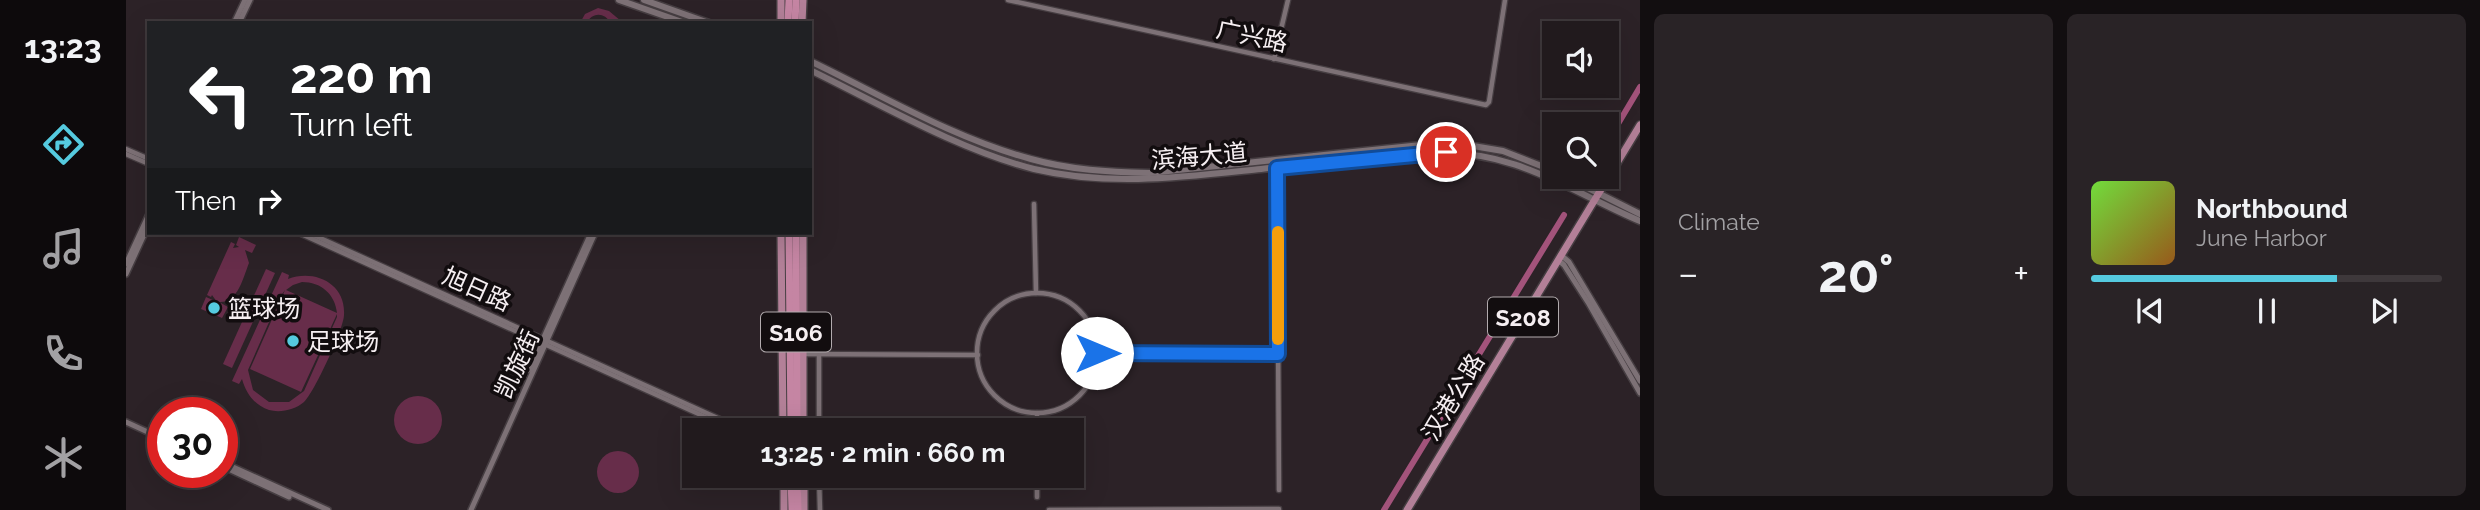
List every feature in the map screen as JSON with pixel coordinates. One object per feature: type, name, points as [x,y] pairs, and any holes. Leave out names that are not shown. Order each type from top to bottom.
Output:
[{"type":"highway","points":[[788,21],[789,0]]},
{"type":"highway","points":[[795,21],[796,0]]},
{"type":"highway","name":"S106","points":[[789,235],[796,418]]},
{"type":"highway","name":"S106","points":[[790,418],[796,235]]},
{"type":"highway","points":[[791,488],[792,510]]},
{"type":"highway","points":[[797,488],[798,510]]},
{"type":"main road","points":[[619,0],[679,21]]},
{"type":"main road","points":[[644,0],[703,21]]},
{"type":"main road","points":[[781,0],[781,21]]},
{"type":"main road","points":[[802,21],[803,0]]},
{"type":"main road","name":"滨海大道","points":[[812,62],[965,136],[1049,164],[1107,172],[1149,173],[1445,144],[1503,151],[1542,166]]},
{"type":"main road","name":"滨海大道","points":[[812,71],[961,143],[999,158],[1051,172],[1096,179],[1139,180],[1431,153],[1460,153],[1519,164],[1640,214]]},
{"type":"main road","name":"汉港公路","points":[[1598,198],[1640,125]]},
{"type":"main road","name":"汉港公路","points":[[1409,510],[1640,131]]},
{"type":"main road","name":"滨海大道","points":[[1584,189],[1640,221]]},
{"type":"main road","points":[[781,235],[801,418]]},
{"type":"main road","points":[[785,418],[803,235]]},
{"type":"main road","points":[[783,488],[784,510]]},
{"type":"main road","points":[[804,488],[804,510]]},
{"type":"street","points":[[238,21],[247,0]]},
{"type":"street","name":"广兴路","points":[[1008,0],[1032,3],[1274,59],[1488,104],[1505,0]]},
{"type":"street","points":[[1274,59],[1288,0]]},
{"type":"street","points":[[126,151],[147,161]]},
{"type":"street","points":[[1277,159],[1279,490]]},
{"type":"street","points":[[1034,204],[1036,293]]},
{"type":"street","points":[[126,274],[128,260],[147,218]]},
{"type":"street","points":[[128,260],[147,227]]},
{"type":"street","name":"旭日路","points":[[303,235],[717,418]]},
{"type":"street","name":"旭日路","points":[[313,235],[708,418]]},
{"type":"street","name":"凯旋街","points":[[469,510],[592,235]]},
{"type":"street","points":[[1561,258],[1594,301],[1640,381]]},
{"type":"street","points":[[1561,258],[1640,393]]},
{"type":"street","points":[[1036,293],[1055,296],[1072,304],[1085,318],[1094,335],[1097,353],[1094,372],[1086,389],[1079,396],[1055,411],[1037,413],[1016,410],[998,399],[985,383],[978,364],[978,343],[985,323],[998,307],[1016,297],[1036,293]]},
{"type":"street","points":[[1097,353],[1278,354]]},
{"type":"street","points":[[793,354],[978,355]]},
{"type":"street","points":[[819,355],[819,418]]},
{"type":"street","points":[[1037,413],[1037,418]]},
{"type":"street","points":[[126,420],[147,430]]},
{"type":"street","points":[[238,471],[328,510]]},
{"type":"street","points":[[238,472],[319,510]]},
{"type":"street","points":[[819,488],[820,510]]},
{"type":"street","points":[[1037,488],[1037,497]]},
{"type":"street","points":[[1049,510],[1279,509]]},
{"type":"shaded area","points":[[598,8],[609,11],[621,21],[609,21],[598,15],[588,21],[581,21],[585,14]]},
{"type":"shaded area","points":[[239,237],[256,245],[252,253],[245,250],[249,263],[239,288],[231,298],[219,302],[228,307],[222,318],[201,309],[206,297],[217,302],[212,295],[207,295],[231,242],[235,244],[233,248],[239,247],[236,245]]},
{"type":"shaded area","points":[[266,269],[275,273],[232,368],[223,364]]},
{"type":"shaded area","name":"足球场","points":[[282,272],[289,275],[288,279],[308,276],[326,281],[334,287],[343,304],[343,322],[321,374],[304,402],[287,410],[269,410],[251,398],[242,379],[239,384],[232,381]],"holes":[[[302,282],[315,284],[326,290],[336,306],[337,313],[286,290]],[[285,290],[250,369],[301,392],[337,314],[337,317],[304,391],[289,402],[269,402],[253,390],[248,370]]]},
{"type":"shaded area","points":[[418,396],[435,403],[442,420],[435,437],[418,444],[401,437],[394,420],[401,403]]},
{"type":"shaded area","points":[[618,451],[633,457],[639,472],[633,487],[618,493],[603,487],[597,472],[603,457]]},
{"type":"waterway","points":[[1619,122],[1640,87]]},
{"type":"waterway","points":[[1384,510],[1564,215]]},
{"type":"slow traffic","points":[[1278,232],[1278,339]]},
{"type":"place","name":"篮球场","points":[[214,308]]},
{"type":"place","name":"足球场","points":[[293,341]]},
{"type":"route","points":[[1097,353],[1278,354],[1277,168],[1446,152]]}]
